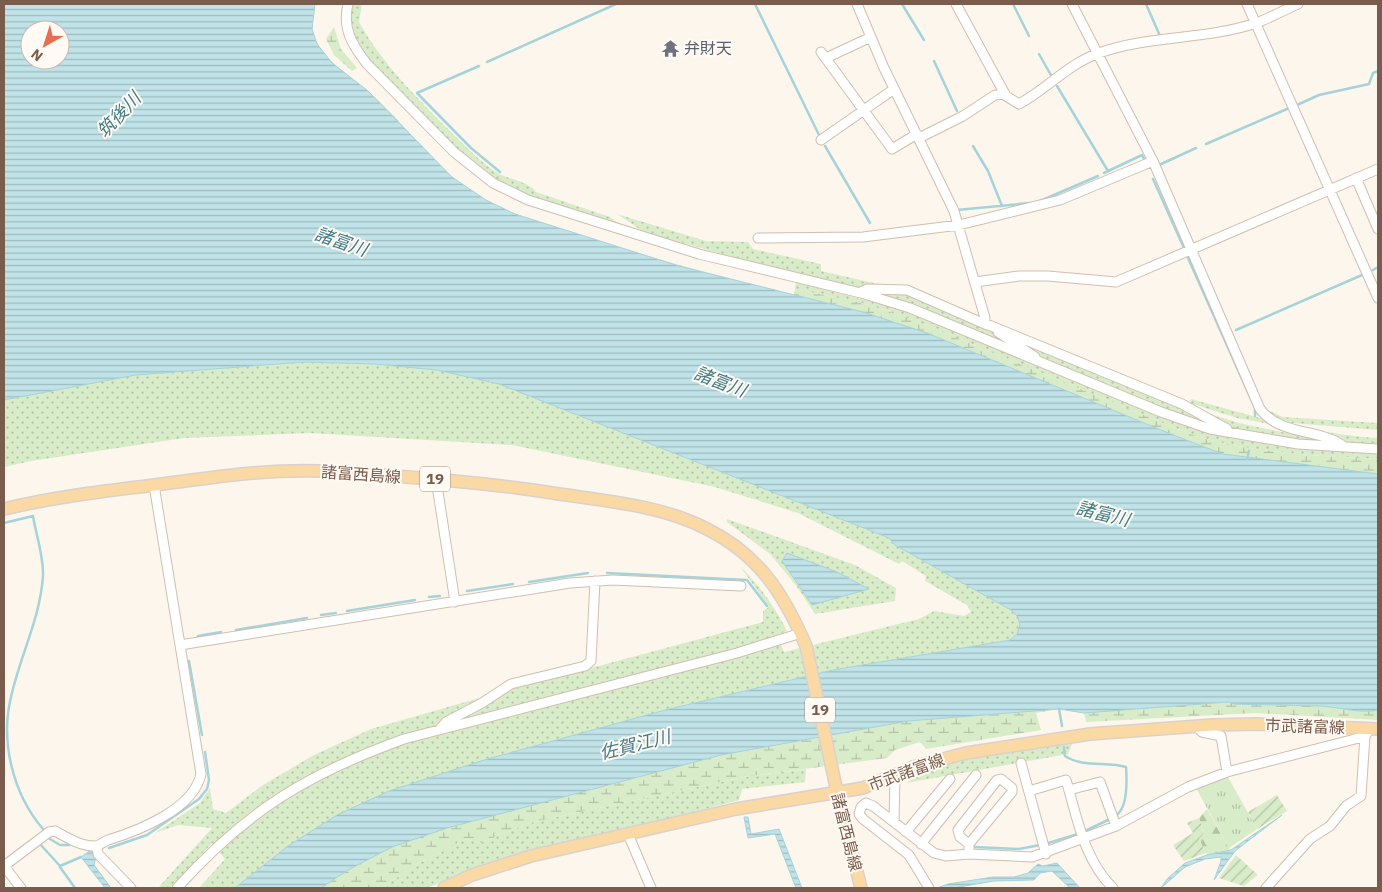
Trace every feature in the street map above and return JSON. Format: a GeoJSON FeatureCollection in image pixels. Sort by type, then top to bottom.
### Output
{"type":"FeatureCollection","features":[{"type":"Feature","properties":{"kind":"main road","name":"諸富西島線"},"geometry":{"type":"LineString","coordinates":[[4,509],[96,491],[239,474],[320,470],[491,483],[622,504],[664,513],[707,528],[738,548],[766,573],[788,606],[801,633],[806,646],[851,854],[862,888]]}},
{"type":"Feature","properties":{"kind":"main road","name":"市武諸富線"},"geometry":{"type":"LineString","coordinates":[[444,888],[472,875],[531,856],[736,809],[863,788],[913,767],[966,753],[1090,734],[1196,726],[1256,724],[1371,731]]}},
{"type":"Feature","properties":{"kind":"street"},"geometry":{"type":"LineString","coordinates":[[348,4],[346,29],[356,51],[367,64],[454,152],[476,170],[510,192],[559,212],[690,251],[861,293],[910,308],[1169,415],[1230,434],[1298,444],[1378,449]]}},
{"type":"Feature","properties":{"kind":"street"},"geometry":{"type":"LineString","coordinates":[[856,4],[959,225],[986,318],[984,323]]}},
{"type":"Feature","properties":{"kind":"street"},"geometry":{"type":"LineString","coordinates":[[956,4],[1005,94],[1019,104],[1047,87],[1063,72],[1097,54],[1119,47],[1256,23],[1298,4]]}},
{"type":"Feature","properties":{"kind":"street"},"geometry":{"type":"LineString","coordinates":[[1072,4],[1153,161],[1260,409],[1276,424],[1333,439],[1344,447]]}},
{"type":"Feature","properties":{"kind":"street"},"geometry":{"type":"LineString","coordinates":[[1247,4],[1378,298]]}},
{"type":"Feature","properties":{"kind":"street"},"geometry":{"type":"LineString","coordinates":[[871,37],[823,55],[865,109],[892,149],[918,136],[947,125],[995,95],[1005,94]]}},
{"type":"Feature","properties":{"kind":"street"},"geometry":{"type":"LineString","coordinates":[[820,140],[894,89]]}},
{"type":"Feature","properties":{"kind":"street"},"geometry":{"type":"LineString","coordinates":[[758,238],[863,237],[959,225],[1060,200],[1153,161]]}},
{"type":"Feature","properties":{"kind":"street"},"geometry":{"type":"LineString","coordinates":[[976,282],[1019,276],[1048,276],[1116,282],[1378,168]]}},
{"type":"Feature","properties":{"kind":"street"},"geometry":{"type":"LineString","coordinates":[[1356,178],[1378,229]]}},
{"type":"Feature","properties":{"kind":"street"},"geometry":{"type":"LineString","coordinates":[[861,293],[867,289],[907,290],[1182,404],[1227,428],[1230,434]]}},
{"type":"Feature","properties":{"kind":"street"},"geometry":{"type":"LineString","coordinates":[[984,323],[1031,353],[1040,363]]}},
{"type":"Feature","properties":{"kind":"street"},"geometry":{"type":"LineString","coordinates":[[436,479],[455,602]]}},
{"type":"Feature","properties":{"kind":"street"},"geometry":{"type":"LineString","coordinates":[[21,888],[4,866],[49,832],[54,831],[86,846],[97,846],[103,842],[139,831],[187,799],[199,783],[201,774],[154,485]]}},
{"type":"Feature","properties":{"kind":"street"},"geometry":{"type":"LineString","coordinates":[[180,645],[570,583],[595,581],[741,586]]}},
{"type":"Feature","properties":{"kind":"street"},"geometry":{"type":"LineString","coordinates":[[439,731],[446,722],[482,703],[511,684],[585,666],[591,661],[595,581]]}},
{"type":"Feature","properties":{"kind":"street"},"geometry":{"type":"LineString","coordinates":[[177,888],[214,849],[256,813],[302,782],[363,754],[404,739],[737,652],[801,633]]}},
{"type":"Feature","properties":{"kind":"street"},"geometry":{"type":"LineString","coordinates":[[1196,726],[1202,732],[1221,736],[1226,772]]}},
{"type":"Feature","properties":{"kind":"street"},"geometry":{"type":"LineString","coordinates":[[929,888],[909,855],[863,819],[859,814],[861,807],[866,804],[873,806],[934,853],[946,856],[969,854],[1012,857],[1083,835],[1188,787],[1226,772],[1371,731],[1361,796],[1346,806],[1330,826],[1310,839],[1266,888]]}},
{"type":"Feature","properties":{"kind":"street"},"geometry":{"type":"LineString","coordinates":[[1021,763],[1044,847]]}},
{"type":"Feature","properties":{"kind":"street"},"geometry":{"type":"LineString","coordinates":[[921,844],[976,775]]}},
{"type":"Feature","properties":{"kind":"street"},"geometry":{"type":"LineString","coordinates":[[894,822],[895,776]]}},
{"type":"Feature","properties":{"kind":"street"},"geometry":{"type":"LineString","coordinates":[[906,832],[950,779]]}},
{"type":"Feature","properties":{"kind":"street"},"geometry":{"type":"LineString","coordinates":[[969,844],[960,836],[958,830],[997,780],[1001,779],[1012,788],[1012,792],[969,844],[969,854]]}},
{"type":"Feature","properties":{"kind":"street"},"geometry":{"type":"LineString","coordinates":[[1029,791],[1066,780],[1089,855],[1101,877],[1113,888]]}},
{"type":"Feature","properties":{"kind":"street"},"geometry":{"type":"LineString","coordinates":[[1069,790],[1100,782],[1114,821]]}},
{"type":"Feature","properties":{"kind":"street"},"geometry":{"type":"LineString","coordinates":[[628,834],[651,888]]}},
{"type":"Feature","properties":{"kind":"street"},"geometry":{"type":"LineString","coordinates":[[97,846],[98,854],[131,888]]}},
{"type":"Feature","properties":{"kind":"green space"},"geometry":{"type":"Polygon","coordinates":[[[308,4],[315,4],[312,20],[314,33],[318,45],[326,55],[378,100],[452,177],[469,190],[505,210],[544,225],[722,277],[794,295],[795,289],[862,303],[908,318],[1201,437],[1270,451],[1378,459],[1378,486],[1236,465],[485,211],[333,71],[308,37],[308,4]]]}},
{"type":"Feature","properties":{"kind":"green space"},"geometry":{"type":"Polygon","coordinates":[[[352,4],[362,4],[359,22],[388,65],[464,145],[483,162],[496,172],[528,185],[536,192],[610,217],[629,231],[525,198],[492,180],[456,152],[367,61],[348,28],[352,4]]]}},
{"type":"Feature","properties":{"kind":"green space"},"geometry":{"type":"Polygon","coordinates":[[[334,27],[341,49],[357,68],[352,71],[334,55],[326,39],[334,27]]]}},
{"type":"Feature","properties":{"kind":"green space"},"geometry":{"type":"Polygon","coordinates":[[[617,214],[706,241],[748,242],[753,249],[821,264],[821,271],[896,288],[858,288],[783,271],[644,232],[617,214]]]}},
{"type":"Feature","properties":{"kind":"green space"},"geometry":{"type":"Polygon","coordinates":[[[796,282],[907,311],[1178,423],[1231,437],[1299,448],[1378,451],[1378,459],[1270,451],[1201,437],[908,318],[862,303],[795,289],[796,282]]]}},
{"type":"Feature","properties":{"kind":"green space"},"geometry":{"type":"Polygon","coordinates":[[[868,292],[910,294],[991,330],[1030,356],[906,302],[868,292]]]}},
{"type":"Feature","properties":{"kind":"green space"},"geometry":{"type":"Polygon","coordinates":[[[1005,333],[1223,428],[1183,416],[1046,360],[1005,333]]]}},
{"type":"Feature","properties":{"kind":"green space"},"geometry":{"type":"Polygon","coordinates":[[[304,362],[374,364],[437,370],[499,384],[889,538],[895,545],[1011,610],[1018,617],[1021,625],[1017,634],[1010,640],[833,670],[665,710],[484,760],[288,846],[235,888],[199,888],[225,859],[212,843],[170,888],[158,888],[212,828],[178,825],[155,833],[200,803],[210,788],[213,809],[226,813],[263,785],[314,755],[371,729],[763,622],[763,611],[769,607],[740,566],[766,597],[787,631],[777,635],[784,652],[919,619],[934,611],[964,616],[971,612],[967,605],[925,581],[926,576],[902,561],[899,564],[798,513],[715,487],[512,445],[310,433],[184,438],[31,461],[4,467],[4,400],[136,375],[304,362]]]}},
{"type":"Feature","properties":{"kind":"green space"},"geometry":{"type":"Polygon","coordinates":[[[1191,399],[1260,418],[1270,424],[1237,418],[1190,403],[1191,399]]]}},
{"type":"Feature","properties":{"kind":"green space"},"geometry":{"type":"Polygon","coordinates":[[[1193,409],[1239,423],[1330,442],[1279,438],[1233,430],[1193,409]]]}},
{"type":"Feature","properties":{"kind":"green space"},"geometry":{"type":"Polygon","coordinates":[[[1267,410],[1283,417],[1378,423],[1378,430],[1280,422],[1267,410]]]}},
{"type":"Feature","properties":{"kind":"green space"},"geometry":{"type":"Polygon","coordinates":[[[1301,429],[1378,438],[1378,444],[1351,443],[1301,429]]]}},
{"type":"Feature","properties":{"kind":"green space"},"geometry":{"type":"Polygon","coordinates":[[[727,519],[855,565],[896,588],[895,601],[815,614],[795,584],[770,554],[727,522],[727,519]]]}},
{"type":"Feature","properties":{"kind":"green space"},"geometry":{"type":"Polygon","coordinates":[[[1378,691],[1378,720],[1255,713],[1086,722],[1084,713],[1059,709],[1036,713],[1041,730],[926,749],[920,742],[895,750],[887,758],[744,777],[529,823],[480,843],[466,839],[417,864],[381,888],[305,888],[408,827],[722,748],[961,700],[1378,691]]]}},
{"type":"Feature","properties":{"kind":"green space"},"geometry":{"type":"Polygon","coordinates":[[[1073,742],[1068,754],[906,783],[945,765],[966,759],[1073,742]]]}},
{"type":"Feature","properties":{"kind":"green space"},"geometry":{"type":"Polygon","coordinates":[[[806,769],[805,782],[742,789],[739,800],[683,815],[527,850],[427,888],[381,888],[417,864],[466,839],[480,843],[529,823],[744,777],[806,769]]]}},
{"type":"Feature","properties":{"kind":"green space"},"geometry":{"type":"Polygon","coordinates":[[[1228,777],[1257,829],[1229,848],[1196,788],[1228,777]]]}},
{"type":"Feature","properties":{"kind":"green space"},"geometry":{"type":"Polygon","coordinates":[[[1277,795],[1287,811],[1257,829],[1248,812],[1277,795]]]}},
{"type":"Feature","properties":{"kind":"green space"},"geometry":{"type":"Polygon","coordinates":[[[1207,809],[1231,850],[1207,855],[1199,839],[1204,833],[1199,818],[1207,809]]]}},
{"type":"Feature","properties":{"kind":"green space"},"geometry":{"type":"Polygon","coordinates":[[[1199,818],[1204,833],[1199,839],[1206,853],[1184,861],[1173,845],[1193,833],[1187,823],[1199,818]]]}},
{"type":"Feature","properties":{"kind":"green space"},"geometry":{"type":"Polygon","coordinates":[[[1236,855],[1258,875],[1244,886],[1219,878],[1236,855]]]}},
{"type":"Feature","properties":{"kind":"water"},"geometry":{"type":"Polygon","coordinates":[[[4,4],[315,4],[312,29],[317,44],[332,63],[368,91],[452,177],[486,200],[515,214],[679,266],[863,312],[927,333],[1223,454],[1378,474],[1378,710],[1357,711],[1320,706],[1234,704],[1228,702],[1084,713],[1059,709],[908,721],[721,755],[447,828],[392,847],[348,870],[321,888],[235,888],[288,846],[337,815],[389,791],[484,760],[665,710],[833,670],[1010,640],[1017,634],[1020,625],[1018,617],[1011,610],[895,545],[889,538],[499,384],[437,370],[374,364],[304,362],[136,375],[4,400],[4,4]]]}},
{"type":"Feature","properties":{"kind":"water"},"geometry":{"type":"Polygon","coordinates":[[[787,553],[837,572],[869,589],[812,605],[782,561],[787,553]]]}},
{"type":"Feature","properties":{"kind":"water"},"geometry":{"type":"Polygon","coordinates":[[[1282,815],[1235,851],[1214,880],[1221,857],[1205,859],[1185,867],[1161,888],[1167,879],[1185,863],[1207,855],[1231,850],[1282,815]]]}},
{"type":"Feature","properties":{"kind":"water"},"geometry":{"type":"Polygon","coordinates":[[[744,817],[748,817],[751,834],[779,829],[802,888],[796,888],[775,834],[748,838],[744,817]]]}},
{"type":"Feature","properties":{"kind":"water"},"geometry":{"type":"Polygon","coordinates":[[[91,850],[96,857],[94,865],[111,888],[105,888],[81,857],[91,850]]]}},
{"type":"Feature","properties":{"kind":"water"},"geometry":{"type":"Polygon","coordinates":[[[1057,863],[1080,888],[1070,888],[1052,871],[1040,873],[1034,880],[994,881],[953,888],[937,888],[948,884],[993,877],[1014,877],[1028,873],[1038,864],[1043,866],[1057,863]]]}},
{"type":"Feature","properties":{"kind":"waterway"},"geometry":{"type":"LineString","coordinates":[[487,62],[616,4]]}},
{"type":"Feature","properties":{"kind":"waterway"},"geometry":{"type":"LineString","coordinates":[[755,4],[820,137]]}},
{"type":"Feature","properties":{"kind":"waterway"},"geometry":{"type":"LineString","coordinates":[[902,4],[924,40]]}},
{"type":"Feature","properties":{"kind":"waterway"},"geometry":{"type":"LineString","coordinates":[[1013,4],[1029,36]]}},
{"type":"Feature","properties":{"kind":"waterway"},"geometry":{"type":"LineString","coordinates":[[1146,4],[1160,36]]}},
{"type":"Feature","properties":{"kind":"waterway"},"geometry":{"type":"LineString","coordinates":[[1039,54],[1052,77]]}},
{"type":"Feature","properties":{"kind":"waterway"},"geometry":{"type":"LineString","coordinates":[[934,61],[957,111]]}},
{"type":"Feature","properties":{"kind":"waterway"},"geometry":{"type":"LineString","coordinates":[[479,66],[417,93],[471,148],[500,172]]}},
{"type":"Feature","properties":{"kind":"waterway"},"geometry":{"type":"LineString","coordinates":[[1297,105],[1319,95],[1369,84],[1373,73],[1378,71]]}},
{"type":"Feature","properties":{"kind":"waterway"},"geometry":{"type":"LineString","coordinates":[[1057,86],[1108,171]]}},
{"type":"Feature","properties":{"kind":"waterway"},"geometry":{"type":"LineString","coordinates":[[1206,144],[1287,109]]}},
{"type":"Feature","properties":{"kind":"waterway"},"geometry":{"type":"LineString","coordinates":[[825,146],[870,223]]}},
{"type":"Feature","properties":{"kind":"waterway"},"geometry":{"type":"LineString","coordinates":[[973,146],[988,171],[1002,206]]}},
{"type":"Feature","properties":{"kind":"waterway"},"geometry":{"type":"LineString","coordinates":[[1159,165],[1196,148]]}},
{"type":"Feature","properties":{"kind":"waterway"},"geometry":{"type":"LineString","coordinates":[[1104,173],[1142,155],[1144,159]]}},
{"type":"Feature","properties":{"kind":"waterway"},"geometry":{"type":"LineString","coordinates":[[1040,201],[1098,176]]}},
{"type":"Feature","properties":{"kind":"waterway"},"geometry":{"type":"LineString","coordinates":[[1153,179],[1184,248]]}},
{"type":"Feature","properties":{"kind":"waterway"},"geometry":{"type":"LineString","coordinates":[[957,210],[1030,203]]}},
{"type":"Feature","properties":{"kind":"waterway"},"geometry":{"type":"LineString","coordinates":[[1188,258],[1255,408],[1255,416]]}},
{"type":"Feature","properties":{"kind":"waterway"},"geometry":{"type":"LineString","coordinates":[[1373,270],[1378,267]]}},
{"type":"Feature","properties":{"kind":"waterway"},"geometry":{"type":"LineString","coordinates":[[1236,330],[1362,275]]}},
{"type":"Feature","properties":{"kind":"waterway"},"geometry":{"type":"LineString","coordinates":[[1247,459],[1249,451]]}},
{"type":"Feature","properties":{"kind":"waterway"},"geometry":{"type":"LineString","coordinates":[[4,523],[33,516],[42,561],[43,576],[38,607],[11,697],[7,732],[8,749],[17,784],[24,800],[43,829]]}},
{"type":"Feature","properties":{"kind":"waterway"},"geometry":{"type":"LineString","coordinates":[[529,582],[588,573]]}},
{"type":"Feature","properties":{"kind":"waterway"},"geometry":{"type":"LineString","coordinates":[[607,573],[747,580],[767,606]]}},
{"type":"Feature","properties":{"kind":"waterway"},"geometry":{"type":"LineString","coordinates":[[467,591],[513,584]]}},
{"type":"Feature","properties":{"kind":"waterway"},"geometry":{"type":"LineString","coordinates":[[429,597],[440,596]]}},
{"type":"Feature","properties":{"kind":"waterway"},"geometry":{"type":"LineString","coordinates":[[347,611],[415,600]]}},
{"type":"Feature","properties":{"kind":"waterway"},"geometry":{"type":"LineString","coordinates":[[321,615],[336,613]]}},
{"type":"Feature","properties":{"kind":"waterway"},"geometry":{"type":"LineString","coordinates":[[236,630],[307,618]]}},
{"type":"Feature","properties":{"kind":"waterway"},"geometry":{"type":"LineString","coordinates":[[198,636],[221,632]]}},
{"type":"Feature","properties":{"kind":"waterway"},"geometry":{"type":"LineString","coordinates":[[189,661],[202,735]]}},
{"type":"Feature","properties":{"kind":"waterway"},"geometry":{"type":"LineString","coordinates":[[1059,709],[1062,726]]}},
{"type":"Feature","properties":{"kind":"waterway"},"geometry":{"type":"LineString","coordinates":[[1064,747],[1065,756],[1072,760],[1126,767],[1124,801],[1115,816]]}},
{"type":"Feature","properties":{"kind":"waterway"},"geometry":{"type":"LineString","coordinates":[[109,848],[147,835],[199,799],[207,789],[209,780],[205,752]]}},
{"type":"Feature","properties":{"kind":"waterway"},"geometry":{"type":"LineString","coordinates":[[1083,832],[1110,819]]}},
{"type":"Feature","properties":{"kind":"waterway"},"geometry":{"type":"LineString","coordinates":[[1045,844],[1078,834]]}},
{"type":"Feature","properties":{"kind":"waterway"},"geometry":{"type":"LineString","coordinates":[[50,839],[60,845],[69,845]]}},
{"type":"Feature","properties":{"kind":"waterway"},"geometry":{"type":"LineString","coordinates":[[40,844],[60,866],[81,857]]}},
{"type":"Feature","properties":{"kind":"waterway"},"geometry":{"type":"LineString","coordinates":[[974,847],[1019,849],[1040,845]]}},
{"type":"Feature","properties":{"kind":"waterway"},"geometry":{"type":"LineString","coordinates":[[60,867],[75,888]]}},
{"type":"Feature","properties":{"kind":"place","name":"弁財天"},"geometry":{"type":"Point","coordinates":[670,48]}},
{"type":"Feature","properties":{"kind":"water label","name":"筑後川"},"geometry":{"type":"Point","coordinates":[119,115]}},
{"type":"Feature","properties":{"kind":"water label","name":"諸富川"},"geometry":{"type":"Point","coordinates":[341,242]}},
{"type":"Feature","properties":{"kind":"water label","name":"諸富川"},"geometry":{"type":"Point","coordinates":[720,382]}},
{"type":"Feature","properties":{"kind":"water label","name":"諸富川"},"geometry":{"type":"Point","coordinates":[1103,514]}},
{"type":"Feature","properties":{"kind":"water label","name":"佐賀江川"},"geometry":{"type":"Point","coordinates":[635,745]}}]}
